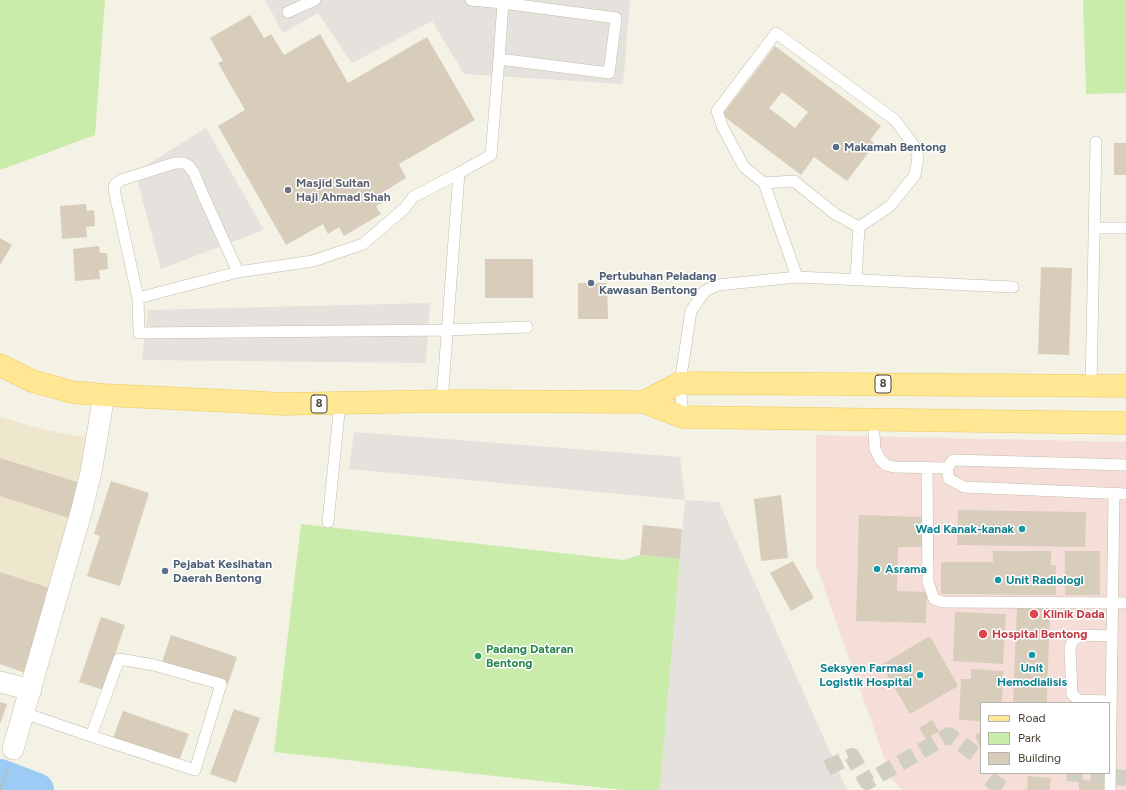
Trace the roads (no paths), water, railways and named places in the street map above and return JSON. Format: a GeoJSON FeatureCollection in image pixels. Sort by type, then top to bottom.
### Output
{"type":"FeatureCollection","features":[{"type":"Feature","properties":{"kind":"main road","name":"8"},"geometry":{"type":"LineString","coordinates":[[0,365],[32,381],[72,392],[104,395],[282,404],[442,401],[644,402],[683,417],[1126,423]]}},
{"type":"Feature","properties":{"kind":"main road","name":"8"},"geometry":{"type":"LineString","coordinates":[[644,402],[680,383],[1126,386]]}},
{"type":"Feature","properties":{"kind":"street"},"geometry":{"type":"LineString","coordinates":[[13,749],[31,690],[89,480],[104,395]]}},
{"type":"Feature","properties":{"kind":"street"},"geometry":{"type":"LineString","coordinates":[[0,682],[31,690]]}},
{"type":"Feature","properties":{"kind":"lane"},"geometry":{"type":"LineString","coordinates":[[288,12],[315,0]]}},
{"type":"Feature","properties":{"kind":"lane"},"geometry":{"type":"LineString","coordinates":[[471,0],[616,18],[609,73],[499,59]]}},
{"type":"Feature","properties":{"kind":"lane"},"geometry":{"type":"LineString","coordinates":[[138,298],[238,272],[313,261],[362,244],[405,208],[413,197],[491,154],[502,3]]}},
{"type":"Feature","properties":{"kind":"lane"},"geometry":{"type":"LineString","coordinates":[[797,277],[764,183],[744,167],[723,128],[717,111],[776,33],[895,120],[915,147],[918,157],[914,176],[890,206],[859,227]]}},
{"type":"Feature","properties":{"kind":"lane"},"geometry":{"type":"LineString","coordinates":[[1091,386],[1096,142]]}},
{"type":"Feature","properties":{"kind":"lane"},"geometry":{"type":"LineString","coordinates":[[238,272],[194,173],[189,166],[184,163],[175,162],[118,182],[114,188],[138,298],[139,333],[447,330],[527,327]]}},
{"type":"Feature","properties":{"kind":"lane"},"geometry":{"type":"LineString","coordinates":[[442,401],[459,173]]}},
{"type":"Feature","properties":{"kind":"lane"},"geometry":{"type":"LineString","coordinates":[[764,183],[794,181],[835,214],[859,227]]}},
{"type":"Feature","properties":{"kind":"lane"},"geometry":{"type":"LineString","coordinates":[[856,279],[859,227]]}},
{"type":"Feature","properties":{"kind":"lane"},"geometry":{"type":"LineString","coordinates":[[1094,228],[1126,228]]}},
{"type":"Feature","properties":{"kind":"lane"},"geometry":{"type":"LineString","coordinates":[[683,417],[680,383],[691,311],[705,291],[718,285],[797,277],[1013,287]]}},
{"type":"Feature","properties":{"kind":"lane"},"geometry":{"type":"LineString","coordinates":[[328,522],[340,403]]}},
{"type":"Feature","properties":{"kind":"lane"},"geometry":{"type":"LineString","coordinates":[[873,419],[875,449],[880,459],[886,465],[894,467],[947,468],[954,460],[1126,465]]}},
{"type":"Feature","properties":{"kind":"lane"},"geometry":{"type":"LineString","coordinates":[[927,468],[928,582],[934,599],[943,602],[1126,603]]}},
{"type":"Feature","properties":{"kind":"lane"},"geometry":{"type":"LineString","coordinates":[[947,468],[949,479],[964,487],[1126,494]]}},
{"type":"Feature","properties":{"kind":"lane"},"geometry":{"type":"LineString","coordinates":[[1110,790],[1114,494]]}},
{"type":"Feature","properties":{"kind":"lane"},"geometry":{"type":"LineString","coordinates":[[1111,701],[1078,700],[1072,694],[1070,648],[1074,640],[1081,635],[1112,636]]}},
{"type":"Feature","properties":{"kind":"lane"},"geometry":{"type":"LineString","coordinates":[[24,713],[91,736],[196,770],[221,684],[154,665],[119,659],[91,736]]}},
{"type":"Feature","properties":{"kind":"waterway"},"geometry":{"type":"LineString","coordinates":[[0,776],[37,790]]}},
{"type":"Feature","properties":{"kind":"tunnel"},"geometry":{"type":"LineString","coordinates":[[827,768],[852,756],[867,782],[949,735],[980,757]]}},
{"type":"Feature","properties":{"kind":"tunnel"},"geometry":{"type":"LineString","coordinates":[[991,790],[1002,774]]}},
{"type":"Feature","properties":{"kind":"tunnel"},"geometry":{"type":"LineString","coordinates":[[1079,774],[1126,778]]}},
{"type":"Feature","properties":{"kind":"place","name":"Makamah Bentong"},"geometry":{"type":"Point","coordinates":[836,147]}},
{"type":"Feature","properties":{"kind":"place","name":"Masjid Sultan Haji Ahmad Shah"},"geometry":{"type":"Point","coordinates":[288,190]}},
{"type":"Feature","properties":{"kind":"place","name":"Pertubuhan Peladang Kawasan Bentong"},"geometry":{"type":"Point","coordinates":[591,283]}},
{"type":"Feature","properties":{"kind":"place","name":"Wad Kanak-kanak"},"geometry":{"type":"Point","coordinates":[1022,529]}},
{"type":"Feature","properties":{"kind":"place","name":"Asrama"},"geometry":{"type":"Point","coordinates":[877,569]}},
{"type":"Feature","properties":{"kind":"place","name":"Pejabat Kesihatan Daerah Bentong"},"geometry":{"type":"Point","coordinates":[165,571]}},
{"type":"Feature","properties":{"kind":"place","name":"Unit Radiologi"},"geometry":{"type":"Point","coordinates":[998,580]}},
{"type":"Feature","properties":{"kind":"place","name":"Klinik Dada"},"geometry":{"type":"Point","coordinates":[1034,614]}},
{"type":"Feature","properties":{"kind":"place","name":"Hospital Bentong"},"geometry":{"type":"Point","coordinates":[983,634]}},
{"type":"Feature","properties":{"kind":"place","name":"Unit Hemodialisis"},"geometry":{"type":"Point","coordinates":[1032,655]}},
{"type":"Feature","properties":{"kind":"place","name":"Padang Dataran Bentong"},"geometry":{"type":"Point","coordinates":[478,656]}},
{"type":"Feature","properties":{"kind":"place","name":"Seksyen Farmasi Logistik Hospital"},"geometry":{"type":"Point","coordinates":[920,675]}}]}
